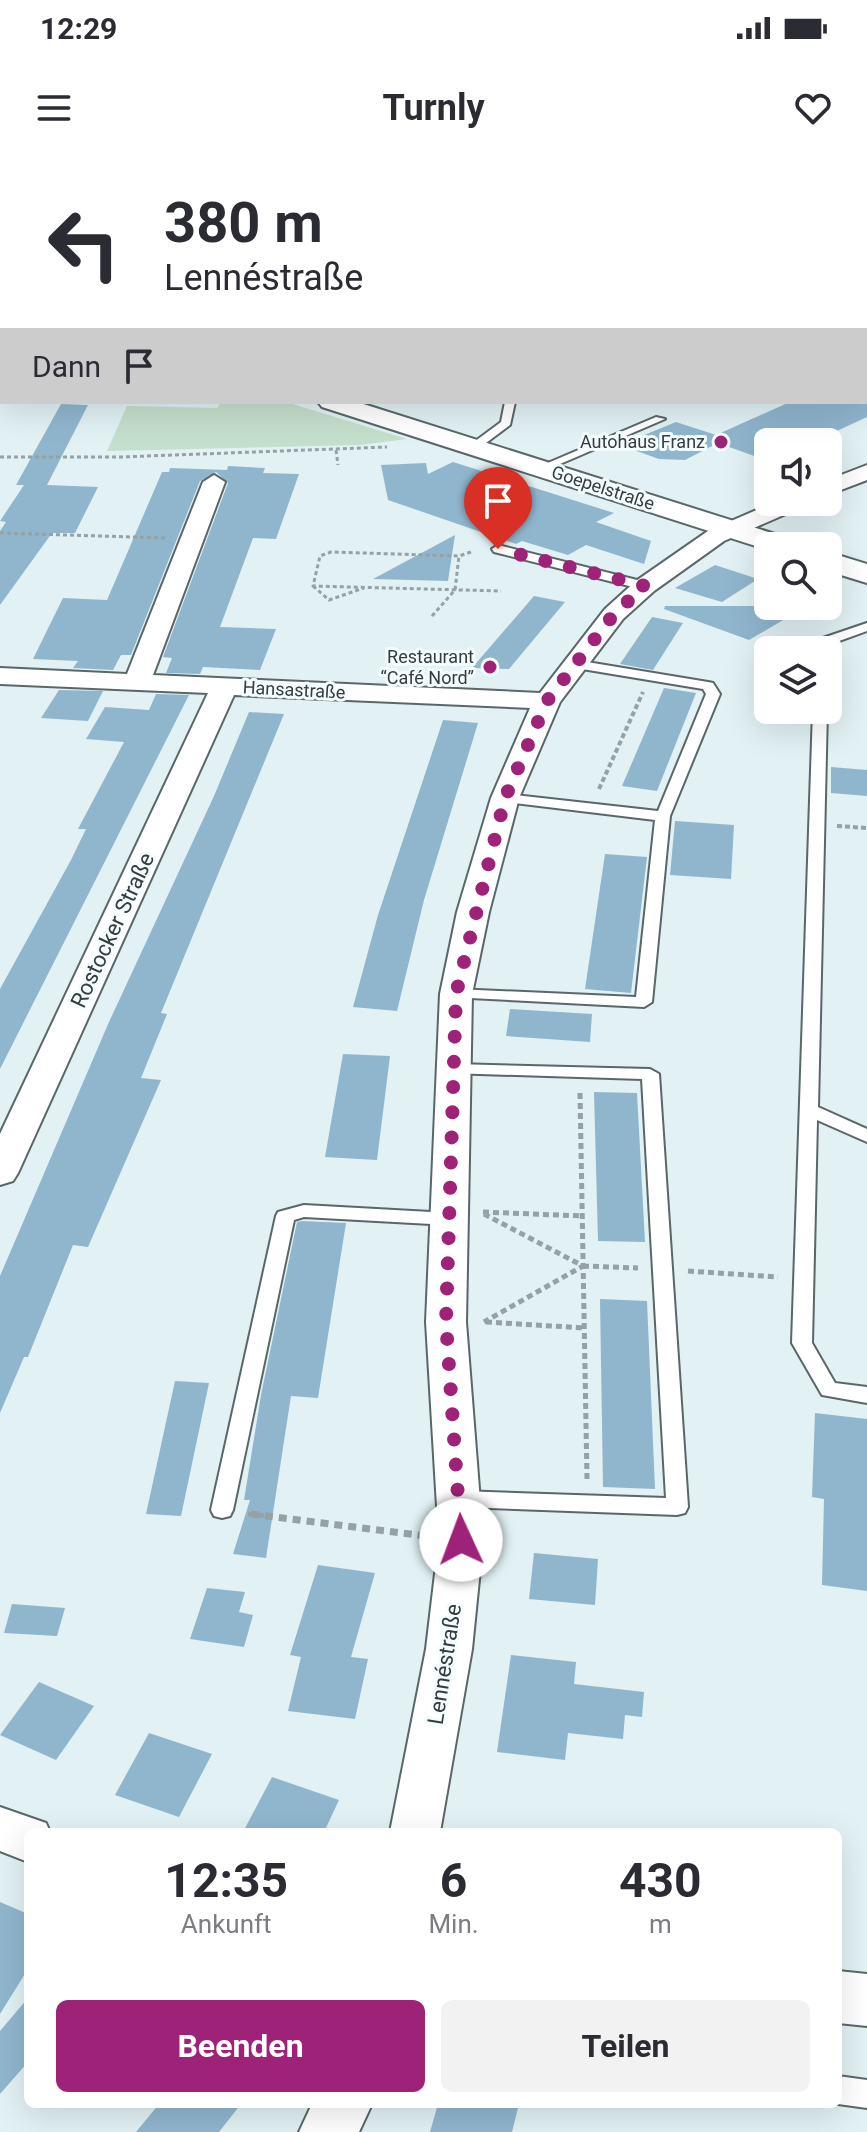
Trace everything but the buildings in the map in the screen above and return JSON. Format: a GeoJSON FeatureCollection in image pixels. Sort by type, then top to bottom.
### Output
{"type":"FeatureCollection","features":[{"type":"Feature","properties":{"kind":"street","name":"Goepelstraße"},"geometry":{"type":"LineString","coordinates":[[337,404],[754,536]]}},
{"type":"Feature","properties":{"kind":"street"},"geometry":{"type":"LineString","coordinates":[[842,482],[867,472]]}},
{"type":"Feature","properties":{"kind":"street"},"geometry":{"type":"LineString","coordinates":[[137,683],[214,482]]}},
{"type":"Feature","properties":{"kind":"street","name":"Lennéstraße"},"geometry":{"type":"LineString","coordinates":[[416,1828],[449,1649],[461,1540],[446,1322],[456,994],[505,798],[547,701],[614,614],[645,586],[730,528],[760,516]]}},
{"type":"Feature","properties":{"kind":"street"},"geometry":{"type":"LineString","coordinates":[[842,566],[867,574]]}},
{"type":"Feature","properties":{"kind":"street","name":"Hansastraße"},"geometry":{"type":"LineString","coordinates":[[0,676],[547,701]]}},
{"type":"Feature","properties":{"kind":"street","name":"Rostocker Straße"},"geometry":{"type":"LineString","coordinates":[[0,1173],[224,687]]}},
{"type":"Feature","properties":{"kind":"street"},"geometry":{"type":"LineString","coordinates":[[0,1829],[24,1838]]}},
{"type":"Feature","properties":{"kind":"street"},"geometry":{"type":"LineString","coordinates":[[842,1997],[867,2000]]}},
{"type":"Feature","properties":{"kind":"street"},"geometry":{"type":"LineString","coordinates":[[327,2132],[342,2108]]}},
{"type":"Feature","properties":{"kind":"lane"},"geometry":{"type":"LineString","coordinates":[[474,447],[506,423],[510,404]]}},
{"type":"Feature","properties":{"kind":"lane"},"geometry":{"type":"LineString","coordinates":[[542,468],[660,419]]}},
{"type":"Feature","properties":{"kind":"lane"},"geometry":{"type":"LineString","coordinates":[[498,549],[645,586]]}},
{"type":"Feature","properties":{"kind":"lane"},"geometry":{"type":"LineString","coordinates":[[842,636],[867,627]]}},
{"type":"Feature","properties":{"kind":"lane"},"geometry":{"type":"LineString","coordinates":[[456,994],[644,1002],[663,816],[713,694],[708,686],[575,664]]}},
{"type":"Feature","properties":{"kind":"lane"},"geometry":{"type":"LineString","coordinates":[[820,724],[802,1343],[829,1390],[867,1395]]}},
{"type":"Feature","properties":{"kind":"lane"},"geometry":{"type":"LineString","coordinates":[[505,798],[663,816]]}},
{"type":"Feature","properties":{"kind":"lane"},"geometry":{"type":"LineString","coordinates":[[454,1069],[650,1074],[677,1507],[460,1499]]}},
{"type":"Feature","properties":{"kind":"lane"},"geometry":{"type":"LineString","coordinates":[[808,1109],[867,1136]]}},
{"type":"Feature","properties":{"kind":"lane"},"geometry":{"type":"LineString","coordinates":[[222,1510],[285,1216],[304,1211],[449,1219]]}},
{"type":"Feature","properties":{"kind":"lane"},"geometry":{"type":"LineString","coordinates":[[842,2091],[867,2094]]}},
{"type":"Feature","properties":{"kind":"path"},"geometry":{"type":"LineString","coordinates":[[0,457],[336,450],[338,465]]}},
{"type":"Feature","properties":{"kind":"path"},"geometry":{"type":"LineString","coordinates":[[0,533],[192,539]]}},
{"type":"Feature","properties":{"kind":"path"},"geometry":{"type":"LineString","coordinates":[[313,586],[320,556],[331,552],[459,556],[471,552]]}},
{"type":"Feature","properties":{"kind":"path"},"geometry":{"type":"LineString","coordinates":[[432,616],[455,590],[459,556]]}},
{"type":"Feature","properties":{"kind":"path"},"geometry":{"type":"LineString","coordinates":[[313,586],[329,600],[368,587]]}},
{"type":"Feature","properties":{"kind":"path"},"geometry":{"type":"LineString","coordinates":[[313,586],[501,591]]}},
{"type":"Feature","properties":{"kind":"path"},"geometry":{"type":"LineString","coordinates":[[591,808],[650,677]]}},
{"type":"Feature","properties":{"kind":"path"},"geometry":{"type":"LineString","coordinates":[[580,1072],[588,1504]]}},
{"type":"Feature","properties":{"kind":"path"},"geometry":{"type":"LineString","coordinates":[[583,1216],[480,1212],[583,1266],[803,1279]]}},
{"type":"Feature","properties":{"kind":"path"},"geometry":{"type":"LineString","coordinates":[[484,1322],[583,1266]]}},
{"type":"Feature","properties":{"kind":"path"},"geometry":{"type":"LineString","coordinates":[[446,1322],[585,1328]]}},
{"type":"Feature","properties":{"kind":"path"},"geometry":{"type":"LineString","coordinates":[[222,1510],[461,1540]]}},
{"type":"Feature","properties":{"kind":"green space"},"geometry":{"type":"Polygon","coordinates":[[[220,404],[293,404],[407,439],[360,445],[107,451],[127,406],[217,408],[220,404]]]}},
{"type":"Feature","properties":{"kind":"place","name":"Autohaus Franz"},"geometry":{"type":"Point","coordinates":[721,442]}},
{"type":"Feature","properties":{"kind":"place","name":"Restaurant “Café Nord”"},"geometry":{"type":"Point","coordinates":[490,667]}},
{"type":"Feature","properties":{"kind":"route"},"geometry":{"type":"LineString","coordinates":[[461,1540],[446,1322],[456,994],[473,912],[505,798],[547,701],[614,614],[645,586],[498,549]]}}]}
